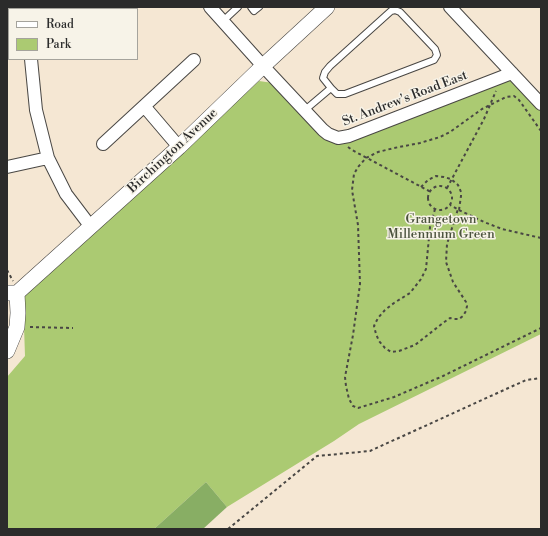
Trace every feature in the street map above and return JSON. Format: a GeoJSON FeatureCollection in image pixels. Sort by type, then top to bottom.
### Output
{"type":"FeatureCollection","features":[{"type":"Feature","properties":{"kind":"street","name":"St. Andrew's Road East"},"geometry":{"type":"LineString","coordinates":[[210,7],[263,66],[328,134],[338,138],[512,73]]}},
{"type":"Feature","properties":{"kind":"street","name":"Birchington Avenue"},"geometry":{"type":"LineString","coordinates":[[7,351],[17,327],[18,313],[12,293],[91,227],[179,147],[327,7]]}},
{"type":"Feature","properties":{"kind":"street"},"geometry":{"type":"LineString","coordinates":[[450,7],[541,104]]}},
{"type":"Feature","properties":{"kind":"street"},"geometry":{"type":"LineString","coordinates":[[31,60],[36,110],[48,158],[66,194],[91,227]]}},
{"type":"Feature","properties":{"kind":"street"},"geometry":{"type":"LineString","coordinates":[[103,144],[194,60]]}},
{"type":"Feature","properties":{"kind":"street"},"geometry":{"type":"LineString","coordinates":[[144,106],[179,147]]}},
{"type":"Feature","properties":{"kind":"street"},"geometry":{"type":"LineString","coordinates":[[7,167],[48,158]]}},
{"type":"Feature","properties":{"kind":"lane"},"geometry":{"type":"LineString","coordinates":[[223,21],[238,7]]}},
{"type":"Feature","properties":{"kind":"lane"},"geometry":{"type":"LineString","coordinates":[[251,7],[254,11],[259,7]]}},
{"type":"Feature","properties":{"kind":"lane"},"geometry":{"type":"LineString","coordinates":[[395,10],[400,12],[435,49],[437,55],[434,60],[345,94],[337,94],[331,88],[323,78],[325,72],[395,10]]}},
{"type":"Feature","properties":{"kind":"lane"},"geometry":{"type":"LineString","coordinates":[[305,110],[331,88]]}},
{"type":"Feature","properties":{"kind":"path"},"geometry":{"type":"LineString","coordinates":[[446,188],[484,119],[500,82],[500,77]]}},
{"type":"Feature","properties":{"kind":"path"},"geometry":{"type":"LineString","coordinates":[[541,132],[519,100],[514,96],[506,97],[490,104],[450,132],[440,137],[420,143],[383,150],[372,154],[358,167],[354,174],[352,190],[358,225],[360,284],[353,335],[345,377],[349,399],[353,406],[362,408],[443,376],[541,328]]}},
{"type":"Feature","properties":{"kind":"path"},"geometry":{"type":"LineString","coordinates":[[343,137],[347,146],[352,150],[429,191]]}},
{"type":"Feature","properties":{"kind":"path"},"geometry":{"type":"LineString","coordinates":[[421,187],[428,180],[436,176],[451,179],[458,185],[461,192],[461,200],[447,244],[446,262],[453,282],[467,306],[463,316],[459,319],[454,320],[450,318],[415,345],[391,352],[379,341],[374,326],[378,318],[385,310],[410,292],[421,279],[426,269],[430,227],[435,209]]}},
{"type":"Feature","properties":{"kind":"path"},"geometry":{"type":"LineString","coordinates":[[437,186],[446,188],[452,195],[450,205],[446,209],[435,209],[431,206],[427,197],[429,191],[437,186]]}},
{"type":"Feature","properties":{"kind":"path"},"geometry":{"type":"LineString","coordinates":[[450,205],[502,229],[541,238]]}},
{"type":"Feature","properties":{"kind":"path"},"geometry":{"type":"LineString","coordinates":[[17,327],[73,328]]}},
{"type":"Feature","properties":{"kind":"path"},"geometry":{"type":"LineString","coordinates":[[228,529],[317,456],[370,451],[526,380],[541,378]]}},
{"type":"Feature","properties":{"kind":"green space","name":"Grangetown Millennium Green"},"geometry":{"type":"Polygon","coordinates":[[[259,81],[273,83],[322,136],[330,142],[341,141],[505,81],[514,81],[541,110],[541,334],[359,424],[227,507],[206,482],[154,529],[7,529],[7,377],[25,356],[23,297],[259,81]]]}},
{"type":"Feature","properties":{"kind":"green space"},"geometry":{"type":"Polygon","coordinates":[[[206,482],[227,507],[203,529],[154,529],[206,482]]]}}]}
